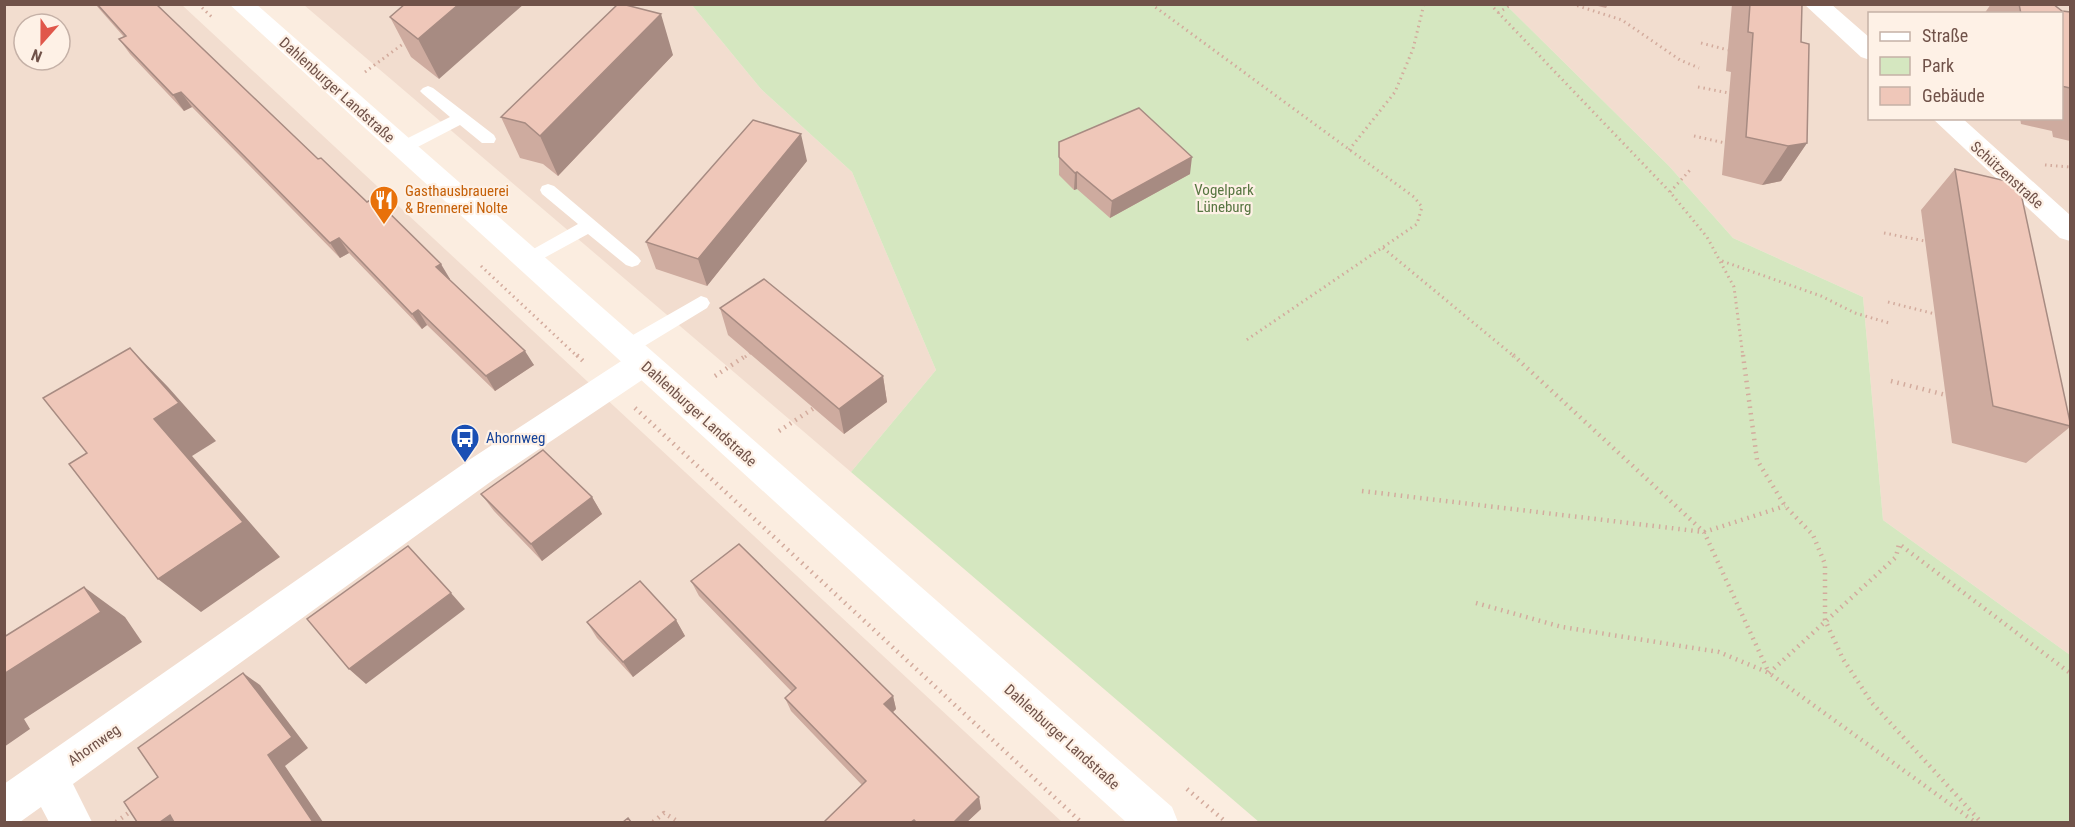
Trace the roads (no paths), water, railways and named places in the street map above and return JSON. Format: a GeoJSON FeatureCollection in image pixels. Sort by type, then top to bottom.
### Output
{"type":"FeatureCollection","features":[{"type":"Feature","properties":{"kind":"main road","name":"Dahlenburger Landstraße"},"geometry":{"type":"LineString","coordinates":[[241,4],[1157,822]]}},
{"type":"Feature","properties":{"kind":"main road"},"geometry":{"type":"LineString","coordinates":[[1816,4],[1868,51]]}},
{"type":"Feature","properties":{"kind":"main road","name":"Schützenstraße"},"geometry":{"type":"LineString","coordinates":[[1947,120],[2070,231]]}},
{"type":"Feature","properties":{"kind":"main road","name":"Ahornweg"},"geometry":{"type":"LineString","coordinates":[[4,808],[482,470],[610,385],[634,356]]}},
{"type":"Feature","properties":{"kind":"main road"},"geometry":{"type":"LineString","coordinates":[[48,778],[71,822]]}},
{"type":"Feature","properties":{"kind":"lane"},"geometry":{"type":"LineString","coordinates":[[428,91],[488,140]]}},
{"type":"Feature","properties":{"kind":"lane"},"geometry":{"type":"LineString","coordinates":[[402,148],[461,118]]}},
{"type":"Feature","properties":{"kind":"lane"},"geometry":{"type":"LineString","coordinates":[[548,190],[632,261]]}},
{"type":"Feature","properties":{"kind":"lane"},"geometry":{"type":"LineString","coordinates":[[527,260],[590,225]]}},
{"type":"Feature","properties":{"kind":"lane"},"geometry":{"type":"LineString","coordinates":[[634,356],[701,303]]}},
{"type":"Feature","properties":{"kind":"place","name":"Gasthausbrauerei & Brennerei Nolte"},"geometry":{"type":"Point","coordinates":[384,226]}},
{"type":"Feature","properties":{"kind":"place","name":"Ahornweg"},"geometry":{"type":"Point","coordinates":[465,464]}},
{"type":"Feature","properties":{"kind":"park label","name":"Vogelpark Lüneburg"},"geometry":{"type":"Point","coordinates":[1224,198]}}]}
